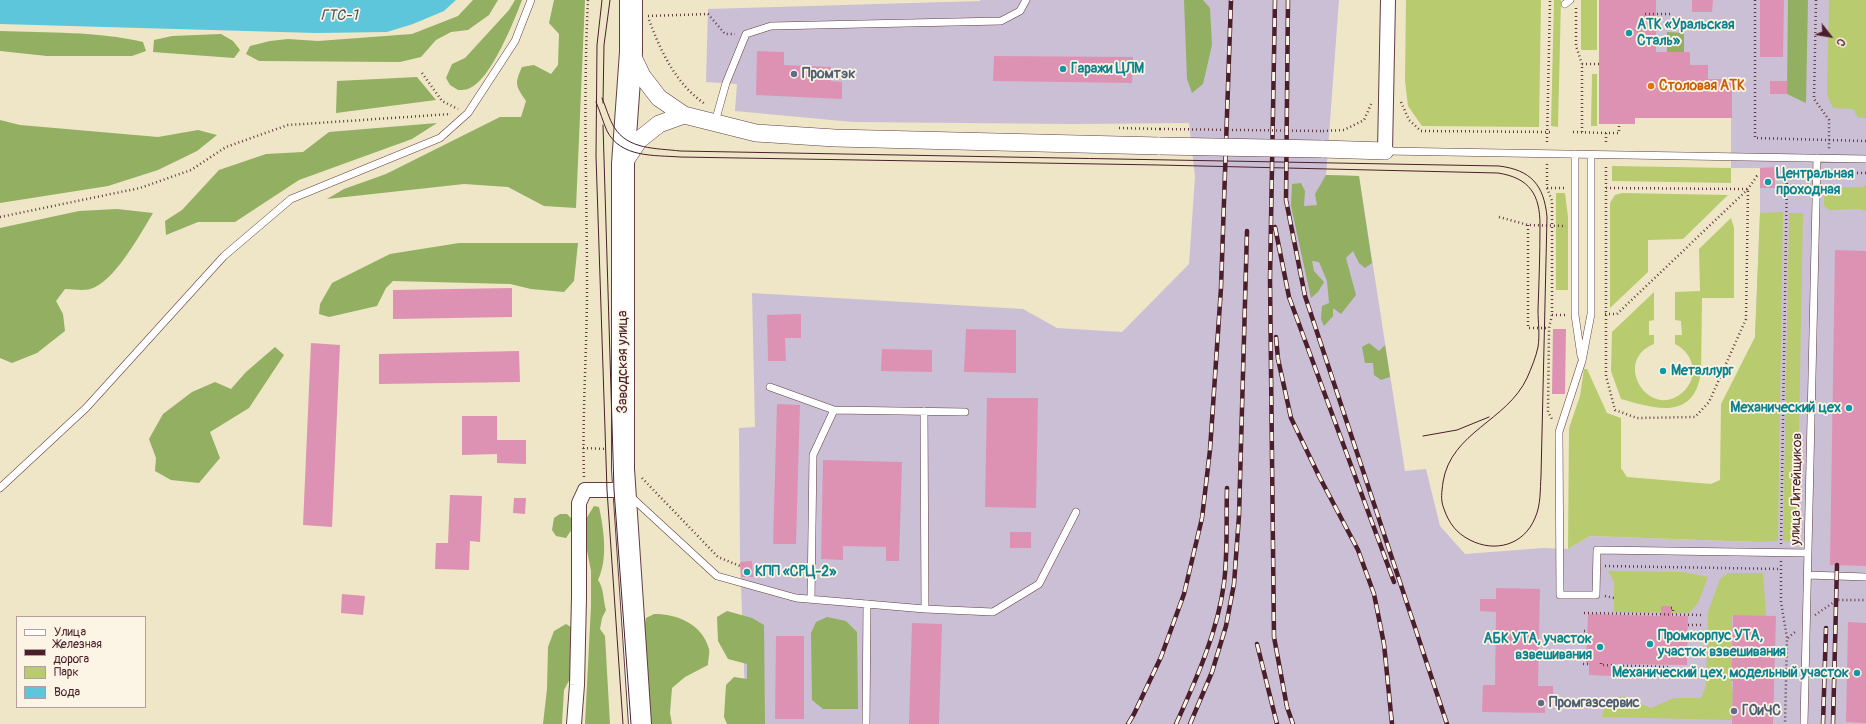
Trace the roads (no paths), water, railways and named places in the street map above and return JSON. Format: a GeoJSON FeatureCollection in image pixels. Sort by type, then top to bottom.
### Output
{"type":"FeatureCollection","features":[{"type":"Feature","properties":{"kind":"main road","name":"Заводская улица"},"geometry":{"type":"LineString","coordinates":[[639,5],[631,52],[623,164],[622,449],[623,490],[640,724]]}},
{"type":"Feature","properties":{"kind":"street"},"geometry":{"type":"LineString","coordinates":[[623,164],[639,140],[659,124],[684,115],[716,117],[756,133],[835,138],[1385,151],[1388,0]]}},
{"type":"Feature","properties":{"kind":"street"},"geometry":{"type":"LineString","coordinates":[[631,52],[642,76],[659,98],[684,115]]}},
{"type":"Feature","properties":{"kind":"street"},"geometry":{"type":"LineString","coordinates":[[574,724],[577,685],[579,597],[579,503],[585,490],[623,490]]}},
{"type":"Feature","properties":{"kind":"lane"},"geometry":{"type":"LineString","coordinates":[[0,488],[86,408],[224,256],[291,199],[440,138],[468,113],[515,41],[531,0]]}},
{"type":"Feature","properties":{"kind":"lane"},"geometry":{"type":"LineString","coordinates":[[716,117],[726,83],[746,34],[771,26],[1000,21],[1020,11],[1026,0]]}},
{"type":"Feature","properties":{"kind":"lane"},"geometry":{"type":"LineString","coordinates":[[1385,151],[1866,159]]}},
{"type":"Feature","properties":{"kind":"lane"},"geometry":{"type":"LineString","coordinates":[[1575,154],[1576,315],[1582,361]]}},
{"type":"Feature","properties":{"kind":"lane"},"geometry":{"type":"LineString","coordinates":[[1591,155],[1591,314],[1582,361],[1559,432],[1560,595],[1596,595],[1597,550],[1808,553]]}},
{"type":"Feature","properties":{"kind":"lane","name":"улица Литейщиков"},"geometry":{"type":"LineString","coordinates":[[1804,724],[1817,158]]}},
{"type":"Feature","properties":{"kind":"lane"},"geometry":{"type":"LineString","coordinates":[[770,387],[834,410],[965,412]]}},
{"type":"Feature","properties":{"kind":"lane"},"geometry":{"type":"LineString","coordinates":[[811,599],[813,455],[834,410]]}},
{"type":"Feature","properties":{"kind":"lane"},"geometry":{"type":"LineString","coordinates":[[924,411],[925,609]]}},
{"type":"Feature","properties":{"kind":"lane"},"geometry":{"type":"LineString","coordinates":[[623,490],[717,576],[796,598],[925,609],[994,612],[1039,584],[1076,512]]}},
{"type":"Feature","properties":{"kind":"lane"},"geometry":{"type":"LineString","coordinates":[[1808,575],[1866,577]]}},
{"type":"Feature","properties":{"kind":"lane"},"geometry":{"type":"LineString","coordinates":[[866,724],[867,604]]}},
{"type":"Feature","properties":{"kind":"water","name":"ГТС-1"},"geometry":{"type":"Polygon","coordinates":[[[0,0],[456,0],[444,11],[413,24],[387,32],[316,33],[0,24],[0,0]]]}},
{"type":"Feature","properties":{"kind":"tram line"},"geometry":{"type":"LineString","coordinates":[[602,0],[597,45],[596,156],[607,490],[623,724]]}},
{"type":"Feature","properties":{"kind":"tram line"},"geometry":{"type":"LineString","coordinates":[[603,103],[604,45],[610,0]]}},
{"type":"Feature","properties":{"kind":"tram line"},"geometry":{"type":"LineString","coordinates":[[596,102],[607,131],[613,140],[629,151],[660,156],[1159,165],[1498,173],[1509,175],[1518,179],[1531,190],[1535,197],[1540,214],[1538,347],[1527,378],[1518,393],[1507,405],[1468,438],[1448,465],[1443,482],[1442,499],[1446,514],[1454,527],[1470,540],[1489,546],[1499,546],[1516,540],[1524,535],[1535,518],[1539,503],[1541,476],[1547,217],[1543,196],[1539,188],[1534,181],[1520,171],[1499,166],[680,151],[652,148],[635,144],[627,140],[620,135],[614,127],[602,98]]}},
{"type":"Feature","properties":{"kind":"tram line"},"geometry":{"type":"LineString","coordinates":[[603,125],[614,490],[631,724]]}},
{"type":"Feature","properties":{"kind":"tram line"},"geometry":{"type":"LineString","coordinates":[[1423,436],[1457,430],[1489,417]]}},
{"type":"Feature","properties":{"kind":"railway"},"geometry":{"type":"LineString","coordinates":[[1128,724],[1161,657],[1184,594],[1202,518],[1210,450],[1221,288],[1231,0]]}},
{"type":"Feature","properties":{"kind":"railway"},"geometry":{"type":"LineString","coordinates":[[1275,0],[1270,278],[1274,637],[1287,707],[1293,724]]}},
{"type":"Feature","properties":{"kind":"railway"},"geometry":{"type":"LineString","coordinates":[[1288,0],[1286,200],[1305,296],[1447,724]]}},
{"type":"Feature","properties":{"kind":"railway"},"geometry":{"type":"LineString","coordinates":[[1275,227],[1289,297],[1394,582]]}},
{"type":"Feature","properties":{"kind":"railway"},"geometry":{"type":"LineString","coordinates":[[1190,724],[1212,672],[1226,626],[1234,584],[1239,516],[1247,231]]}},
{"type":"Feature","properties":{"kind":"railway"},"geometry":{"type":"LineString","coordinates":[[1276,337],[1278,359],[1291,418],[1320,478],[1358,550],[1374,594],[1384,644],[1392,724]]}},
{"type":"Feature","properties":{"kind":"railway"},"geometry":{"type":"LineString","coordinates":[[1176,724],[1205,655],[1217,619],[1221,601],[1226,559],[1227,488]]}},
{"type":"Feature","properties":{"kind":"railway"},"geometry":{"type":"LineString","coordinates":[[1833,724],[1837,565]]}},
{"type":"Feature","properties":{"kind":"railway"},"geometry":{"type":"LineString","coordinates":[[1823,724],[1826,628]]}},
{"type":"Feature","properties":{"kind":"railway"},"geometry":{"type":"LineString","coordinates":[[1257,644],[1277,724]]}},
{"type":"Feature","properties":{"kind":"place","name":"АТК «Уральская Сталь»"},"geometry":{"type":"Point","coordinates":[1629,33]}},
{"type":"Feature","properties":{"kind":"place","name":"Гаражи ЦЛМ"},"geometry":{"type":"Point","coordinates":[1063,69]}},
{"type":"Feature","properties":{"kind":"place","name":"Промтэк"},"geometry":{"type":"Point","coordinates":[794,74]}},
{"type":"Feature","properties":{"kind":"place","name":"Столовая АТК"},"geometry":{"type":"Point","coordinates":[1651,86]}},
{"type":"Feature","properties":{"kind":"place","name":"Центральная проходная"},"geometry":{"type":"Point","coordinates":[1768,182]}},
{"type":"Feature","properties":{"kind":"place","name":"Металлург"},"geometry":{"type":"Point","coordinates":[1663,371]}},
{"type":"Feature","properties":{"kind":"place","name":"Механический цех"},"geometry":{"type":"Point","coordinates":[1849,408]}},
{"type":"Feature","properties":{"kind":"place","name":"КПП «СРЦ-2»"},"geometry":{"type":"Point","coordinates":[747,572]}},
{"type":"Feature","properties":{"kind":"place","name":"Промкорпус УТА, участок взвешивания"},"geometry":{"type":"Point","coordinates":[1650,644]}},
{"type":"Feature","properties":{"kind":"place","name":"АБК УТА, участок взвешивания"},"geometry":{"type":"Point","coordinates":[1600,647]}},
{"type":"Feature","properties":{"kind":"place","name":"Механический цех, модельный участок"},"geometry":{"type":"Point","coordinates":[1857,673]}},
{"type":"Feature","properties":{"kind":"place","name":"Промгазсервис"},"geometry":{"type":"Point","coordinates":[1541,703]}},
{"type":"Feature","properties":{"kind":"place","name":"ГОиЧС"},"geometry":{"type":"Point","coordinates":[1734,711]}}]}
